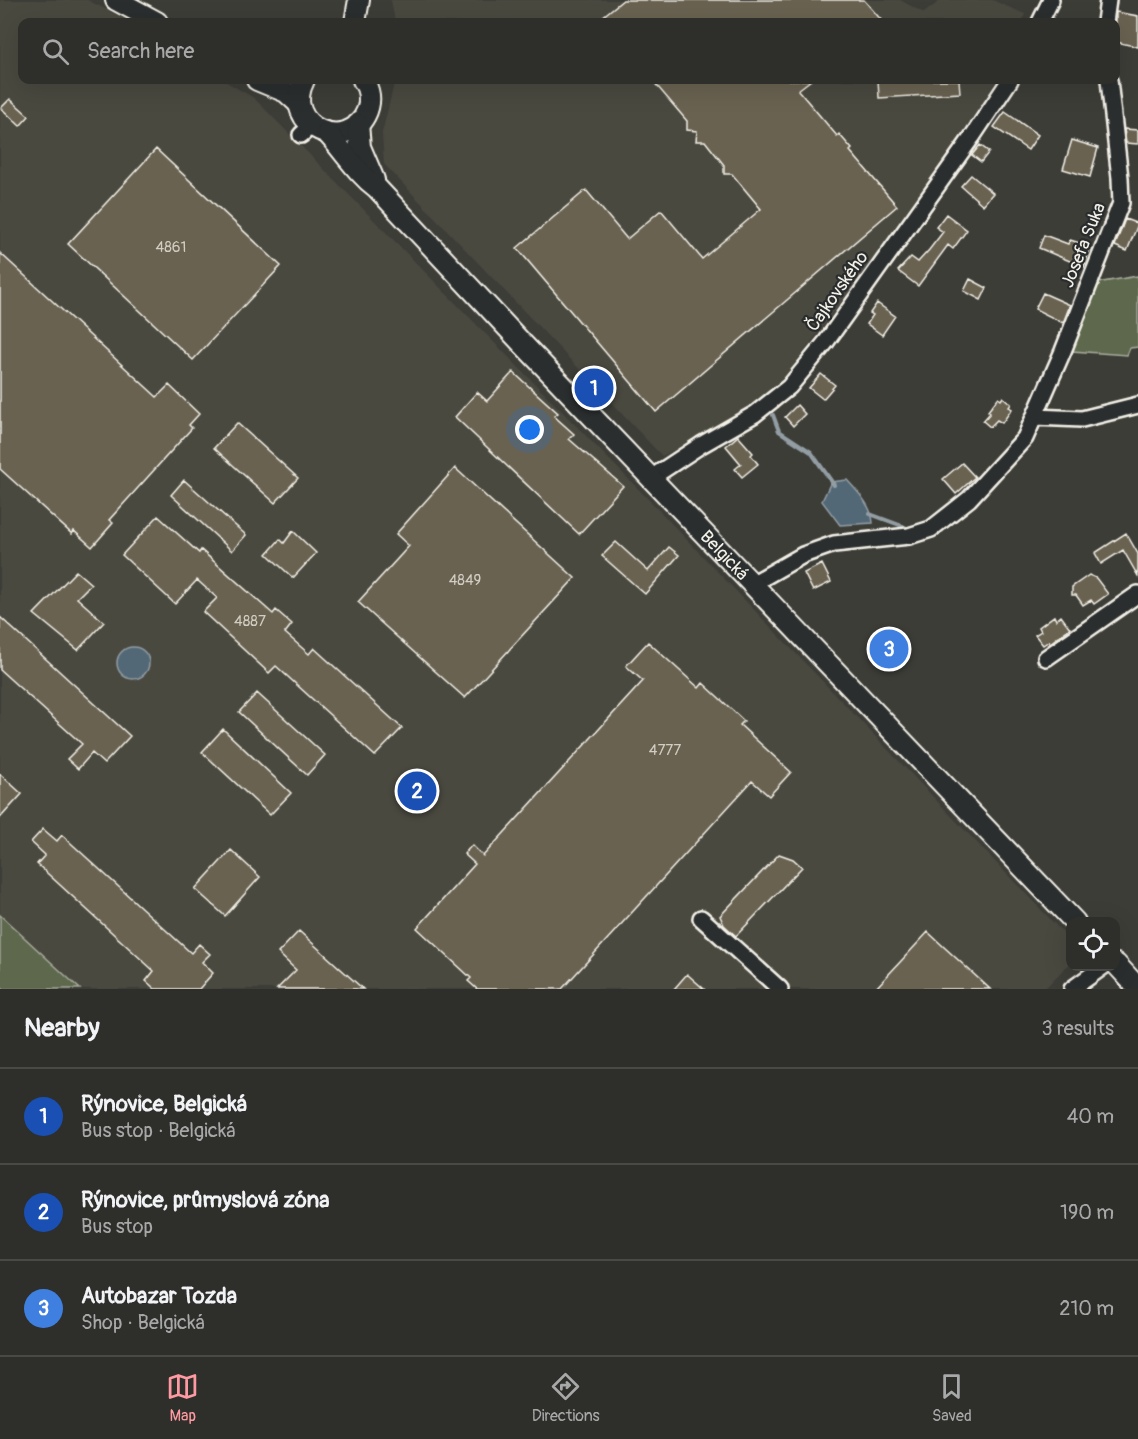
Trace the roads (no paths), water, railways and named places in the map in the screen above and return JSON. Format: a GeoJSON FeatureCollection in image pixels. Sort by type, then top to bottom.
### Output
{"type":"FeatureCollection","features":[{"type":"Feature","properties":{"kind":"street"},"geometry":{"type":"LineString","coordinates":[[116,0],[140,5],[153,18]]}},
{"type":"Feature","properties":{"kind":"street"},"geometry":{"type":"LineString","coordinates":[[1042,18],[1051,0]]}},
{"type":"Feature","properties":{"kind":"street"},"geometry":{"type":"LineString","coordinates":[[1106,18],[1108,0]]}},
{"type":"Feature","properties":{"kind":"street"},"geometry":{"type":"LineString","coordinates":[[267,84],[286,92],[299,104]]}},
{"type":"Feature","properties":{"kind":"street"},"geometry":{"type":"LineString","coordinates":[[299,104],[302,84]]}},
{"type":"Feature","properties":{"kind":"street"},"geometry":{"type":"LineString","coordinates":[[313,131],[343,132],[358,124],[367,110],[369,101],[365,84]]}},
{"type":"Feature","properties":{"kind":"street","name":"Čajkovského"},"geometry":{"type":"LineString","coordinates":[[651,478],[701,445],[755,414],[789,387],[826,342],[1007,84]]}},
{"type":"Feature","properties":{"kind":"street","name":"Josefa Suka"},"geometry":{"type":"LineString","coordinates":[[752,584],[803,555],[834,544],[901,537],[931,529],[969,499],[1025,438],[1063,351],[1121,202],[1109,84]]}},
{"type":"Feature","properties":{"kind":"street","name":"Belgická"},"geometry":{"type":"LineString","coordinates":[[299,104],[305,120],[313,131],[344,152],[362,176],[377,188],[1071,917]]}},
{"type":"Feature","properties":{"kind":"street","name":"Belgická"},"geometry":{"type":"LineString","coordinates":[[358,124],[360,147],[377,188]]}},
{"type":"Feature","properties":{"kind":"street"},"geometry":{"type":"LineString","coordinates":[[1034,417],[1082,419],[1138,405]]}},
{"type":"Feature","properties":{"kind":"street"},"geometry":{"type":"LineString","coordinates":[[1046,658],[1138,594]]}},
{"type":"Feature","properties":{"kind":"street"},"geometry":{"type":"LineString","coordinates":[[701,918],[780,989]]}},
{"type":"Feature","properties":{"kind":"street"},"geometry":{"type":"LineString","coordinates":[[1120,968],[1138,988]]}},
{"type":"Feature","properties":{"kind":"street"},"geometry":{"type":"LineString","coordinates":[[1072,989],[1097,971]]}},
{"type":"Feature","properties":{"kind":"water"},"geometry":{"type":"Polygon","coordinates":[[[847,480],[867,505],[873,523],[840,525],[822,501],[831,482],[847,480]]]}},
{"type":"Feature","properties":{"kind":"water"},"geometry":{"type":"Polygon","coordinates":[[[133,647],[145,651],[149,663],[145,675],[133,679],[121,675],[117,663],[121,651],[133,647]]]}},
{"type":"Feature","properties":{"kind":"waterway"},"geometry":{"type":"LineString","coordinates":[[773,415],[779,431],[811,452],[834,485]]}},
{"type":"Feature","properties":{"kind":"waterway"},"geometry":{"type":"LineString","coordinates":[[870,514],[905,527]]}},
{"type":"Feature","properties":{"kind":"place","name":"Rýnovice, Belgická"},"geometry":{"type":"Point","coordinates":[594,388]}},
{"type":"Feature","properties":{"kind":"place","name":"Autobazar Tozda"},"geometry":{"type":"Point","coordinates":[889,649]}},
{"type":"Feature","properties":{"kind":"place","name":"Rýnovice, průmyslová zóna"},"geometry":{"type":"Point","coordinates":[417,791]}}]}
